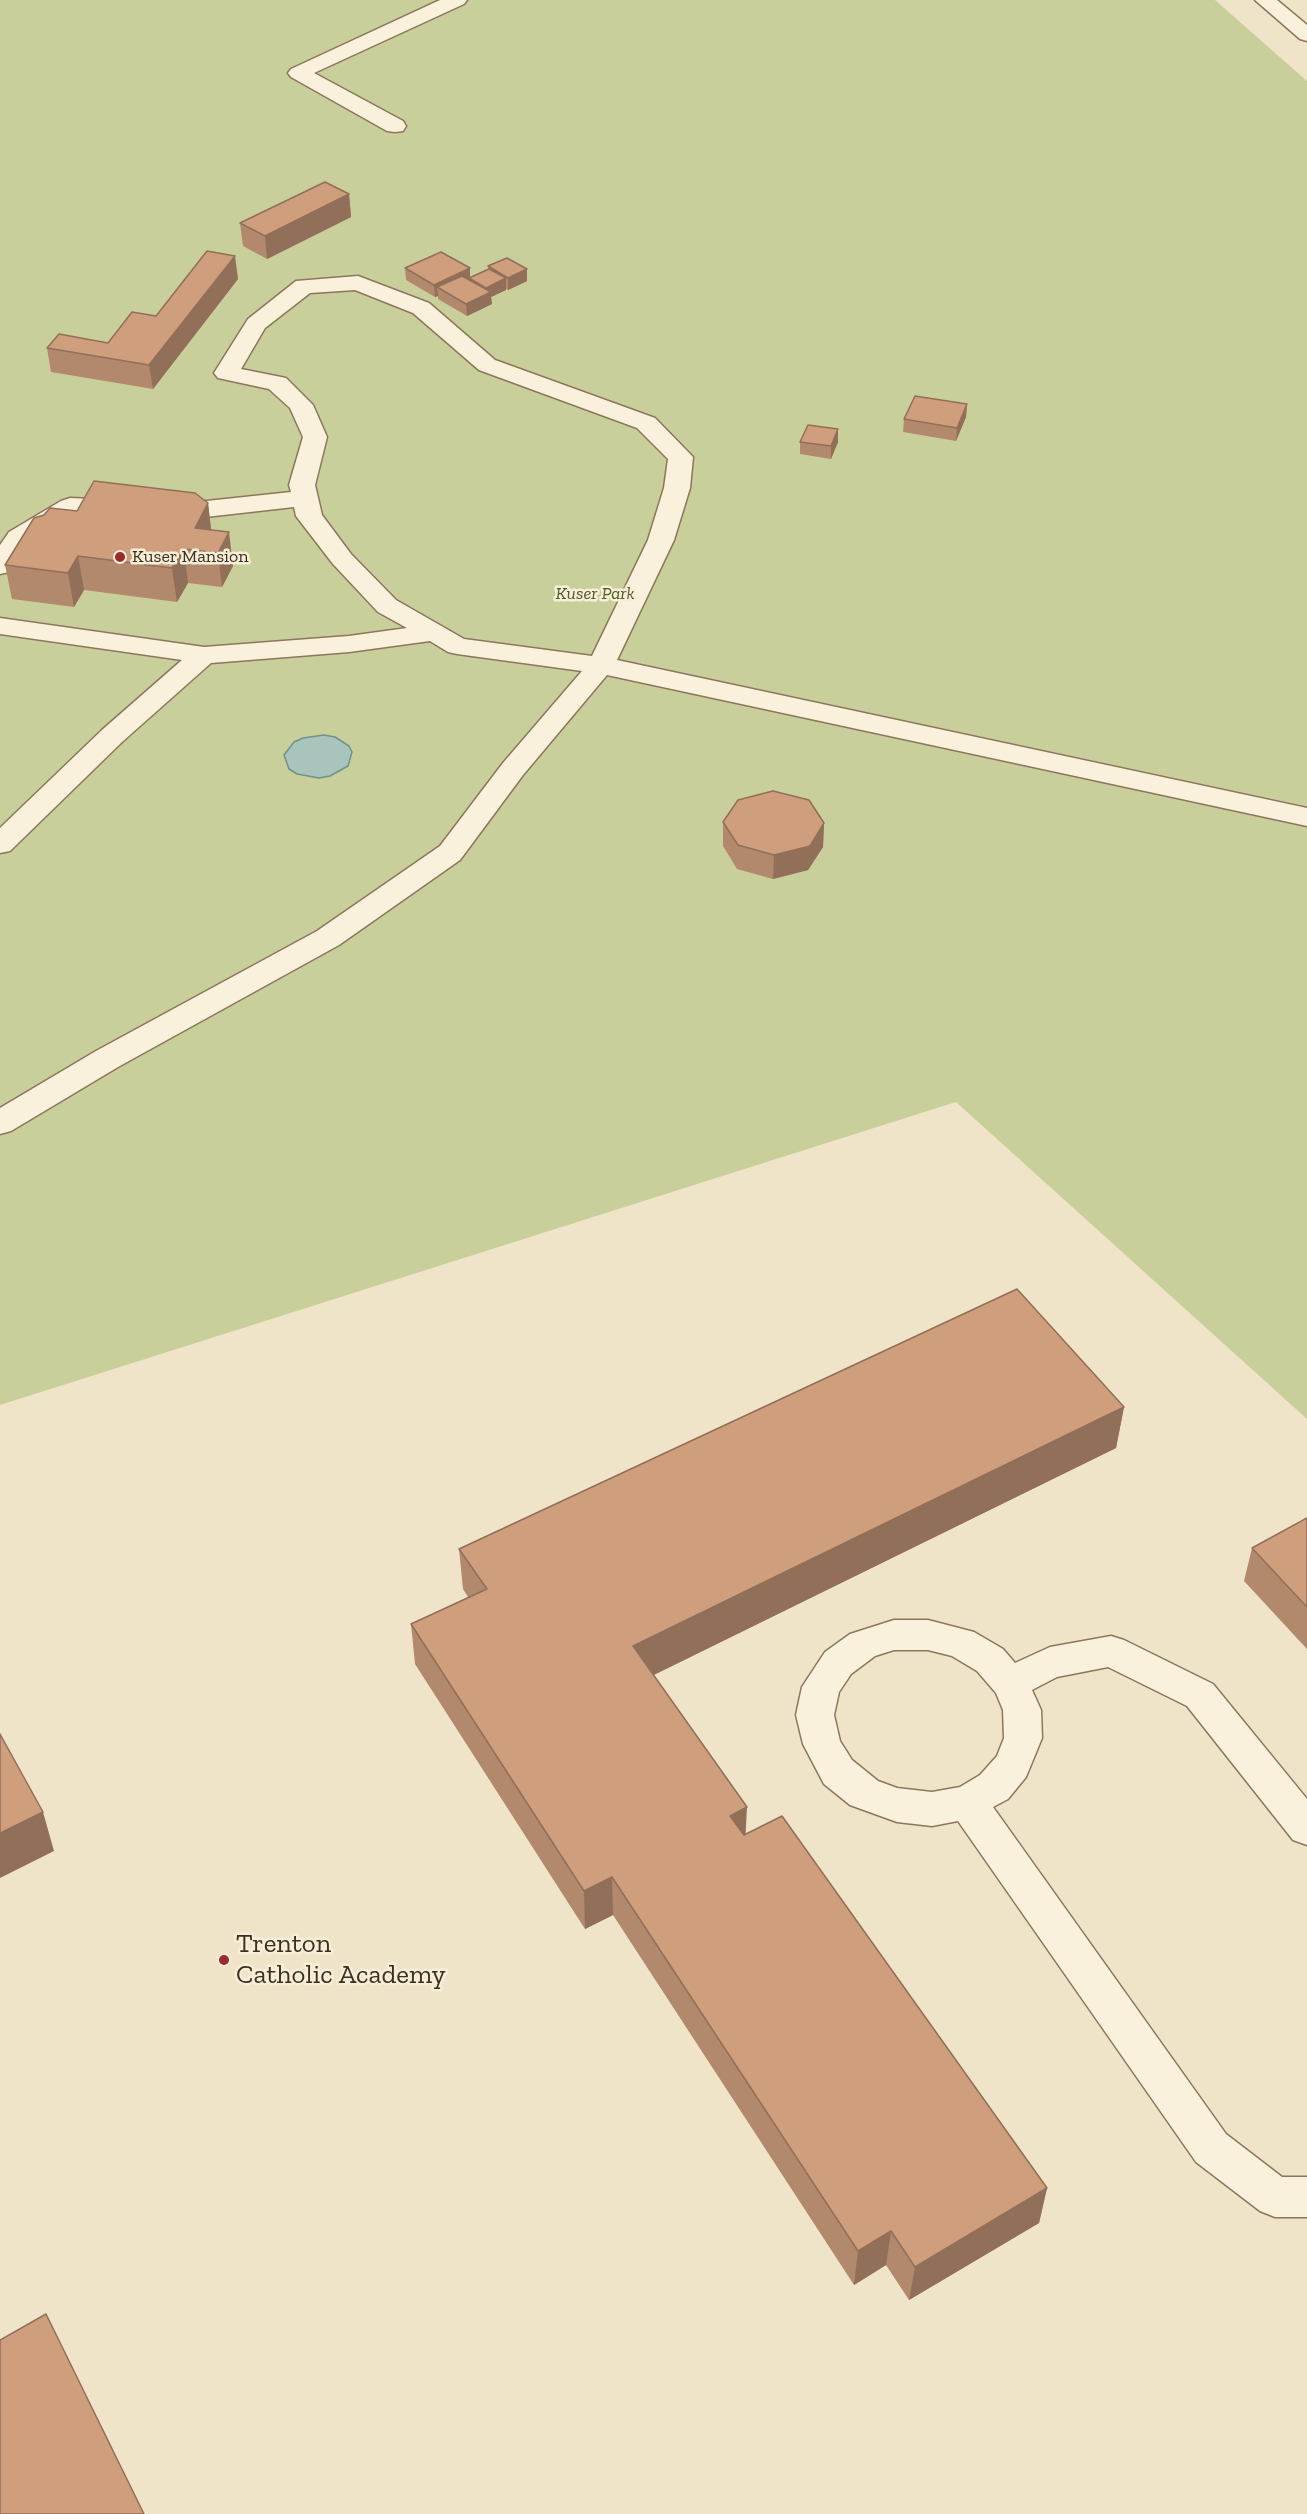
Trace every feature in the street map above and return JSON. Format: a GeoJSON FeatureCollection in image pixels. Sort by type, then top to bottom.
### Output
{"type":"FeatureCollection","features":[{"type":"Feature","properties":{"kind":"street"},"geometry":{"type":"LineString","coordinates":[[395,126],[298,73],[457,0]]}},
{"type":"Feature","properties":{"kind":"street"},"geometry":{"type":"LineString","coordinates":[[1265,0],[1307,35]]}},
{"type":"Feature","properties":{"kind":"street"},"geometry":{"type":"LineString","coordinates":[[0,1123],[107,1059],[328,938],[450,853],[513,770],[601,665],[661,540],[677,488],[681,457],[646,423],[486,365],[421,308],[358,283],[304,286],[255,324],[226,373],[277,383],[302,405],[315,437],[302,485],[309,516],[342,559],[387,606],[457,646],[601,665],[1307,817]]}},
{"type":"Feature","properties":{"kind":"street"},"geometry":{"type":"LineString","coordinates":[[0,566],[18,537],[70,506],[188,511],[304,498]]}},
{"type":"Feature","properties":{"kind":"street"},"geometry":{"type":"LineString","coordinates":[[0,626],[204,655],[349,644],[433,633]]}},
{"type":"Feature","properties":{"kind":"street"},"geometry":{"type":"LineString","coordinates":[[0,844],[112,736],[204,655]]}},
{"type":"Feature","properties":{"kind":"street"},"geometry":{"type":"LineString","coordinates":[[894,1635],[928,1635],[961,1643],[990,1660],[1010,1683],[1022,1710],[1023,1738],[1013,1765],[994,1787],[967,1802],[932,1809],[897,1805],[864,1792],[838,1772],[822,1744],[815,1715],[821,1687],[838,1663],[863,1645],[894,1635]]}},
{"type":"Feature","properties":{"kind":"street"},"geometry":{"type":"LineString","coordinates":[[1010,1683],[1050,1663],[1111,1651],[1200,1695],[1307,1828]]}},
{"type":"Feature","properties":{"kind":"street"},"geometry":{"type":"LineString","coordinates":[[967,1802],[1210,2148],[1275,2197],[1307,2198]]}},
{"type":"Feature","properties":{"kind":"green space","name":"Kuser Park"},"geometry":{"type":"Polygon","coordinates":[[[0,0],[1215,0],[1307,81],[1307,1419],[956,1102],[0,1405],[0,0]]]}},
{"type":"Feature","properties":{"kind":"water"},"geometry":{"type":"Polygon","coordinates":[[[324,735],[335,737],[349,746],[352,752],[348,766],[330,776],[319,778],[297,774],[289,769],[284,755],[294,742],[303,738],[324,735]]]}},
{"type":"Feature","properties":{"kind":"building"},"geometry":{"type":"Polygon","coordinates":[[[325,182],[349,194],[265,236],[240,223],[325,182]]]}},
{"type":"Feature","properties":{"kind":"building"},"geometry":{"type":"Polygon","coordinates":[[[207,251],[235,256],[149,365],[47,348],[59,334],[108,343],[132,312],[156,316],[207,251]]]}},
{"type":"Feature","properties":{"kind":"building"},"geometry":{"type":"Polygon","coordinates":[[[441,252],[470,268],[434,285],[405,268],[441,252]]]}},
{"type":"Feature","properties":{"kind":"building"},"geometry":{"type":"Polygon","coordinates":[[[507,258],[527,269],[508,278],[488,266],[507,258]]]}},
{"type":"Feature","properties":{"kind":"building"},"geometry":{"type":"Polygon","coordinates":[[[489,269],[506,278],[486,288],[469,278],[489,269]]]}},
{"type":"Feature","properties":{"kind":"building"},"geometry":{"type":"Polygon","coordinates":[[[462,276],[491,292],[466,304],[437,287],[462,276]]]}},
{"type":"Feature","properties":{"kind":"building"},"geometry":{"type":"Polygon","coordinates":[[[915,396],[967,404],[957,428],[904,419],[915,396]]]}},
{"type":"Feature","properties":{"kind":"building"},"geometry":{"type":"Polygon","coordinates":[[[808,425],[838,429],[831,446],[800,442],[808,425]]]}},
{"type":"Feature","properties":{"kind":"building"},"geometry":{"type":"Polygon","coordinates":[[[94,481],[195,493],[208,503],[195,528],[229,532],[218,553],[184,549],[172,568],[78,556],[68,573],[5,565],[34,518],[44,515],[50,508],[77,511],[94,481]]]}},
{"type":"Feature","properties":{"kind":"building"},"geometry":{"type":"Polygon","coordinates":[[[773,791],[809,800],[824,823],[810,846],[774,855],[738,845],[723,822],[738,800],[773,791]]]}},
{"type":"Feature","properties":{"kind":"building"},"geometry":{"type":"Polygon","coordinates":[[[1017,1289],[1124,1407],[633,1646],[747,1807],[730,1816],[744,1835],[782,1816],[1047,2188],[915,2267],[891,2231],[858,2251],[612,1877],[584,1891],[411,1624],[487,1589],[459,1549],[1017,1289]]]}},
{"type":"Feature","properties":{"kind":"building"},"geometry":{"type":"Polygon","coordinates":[[[1307,1518],[1307,1607],[1252,1548],[1307,1518]]]}},
{"type":"Feature","properties":{"kind":"building"},"geometry":{"type":"Polygon","coordinates":[[[0,1734],[43,1812],[0,1833],[0,1734]]]}},
{"type":"Feature","properties":{"kind":"building"},"geometry":{"type":"Polygon","coordinates":[[[46,2314],[144,2514],[0,2514],[0,2340],[46,2314]]]}},
{"type":"Feature","properties":{"kind":"place","name":"Kuser Mansion"},"geometry":{"type":"Point","coordinates":[120,557]}},
{"type":"Feature","properties":{"kind":"place","name":"Trenton Catholic Academy"},"geometry":{"type":"Point","coordinates":[224,1960]}}]}
